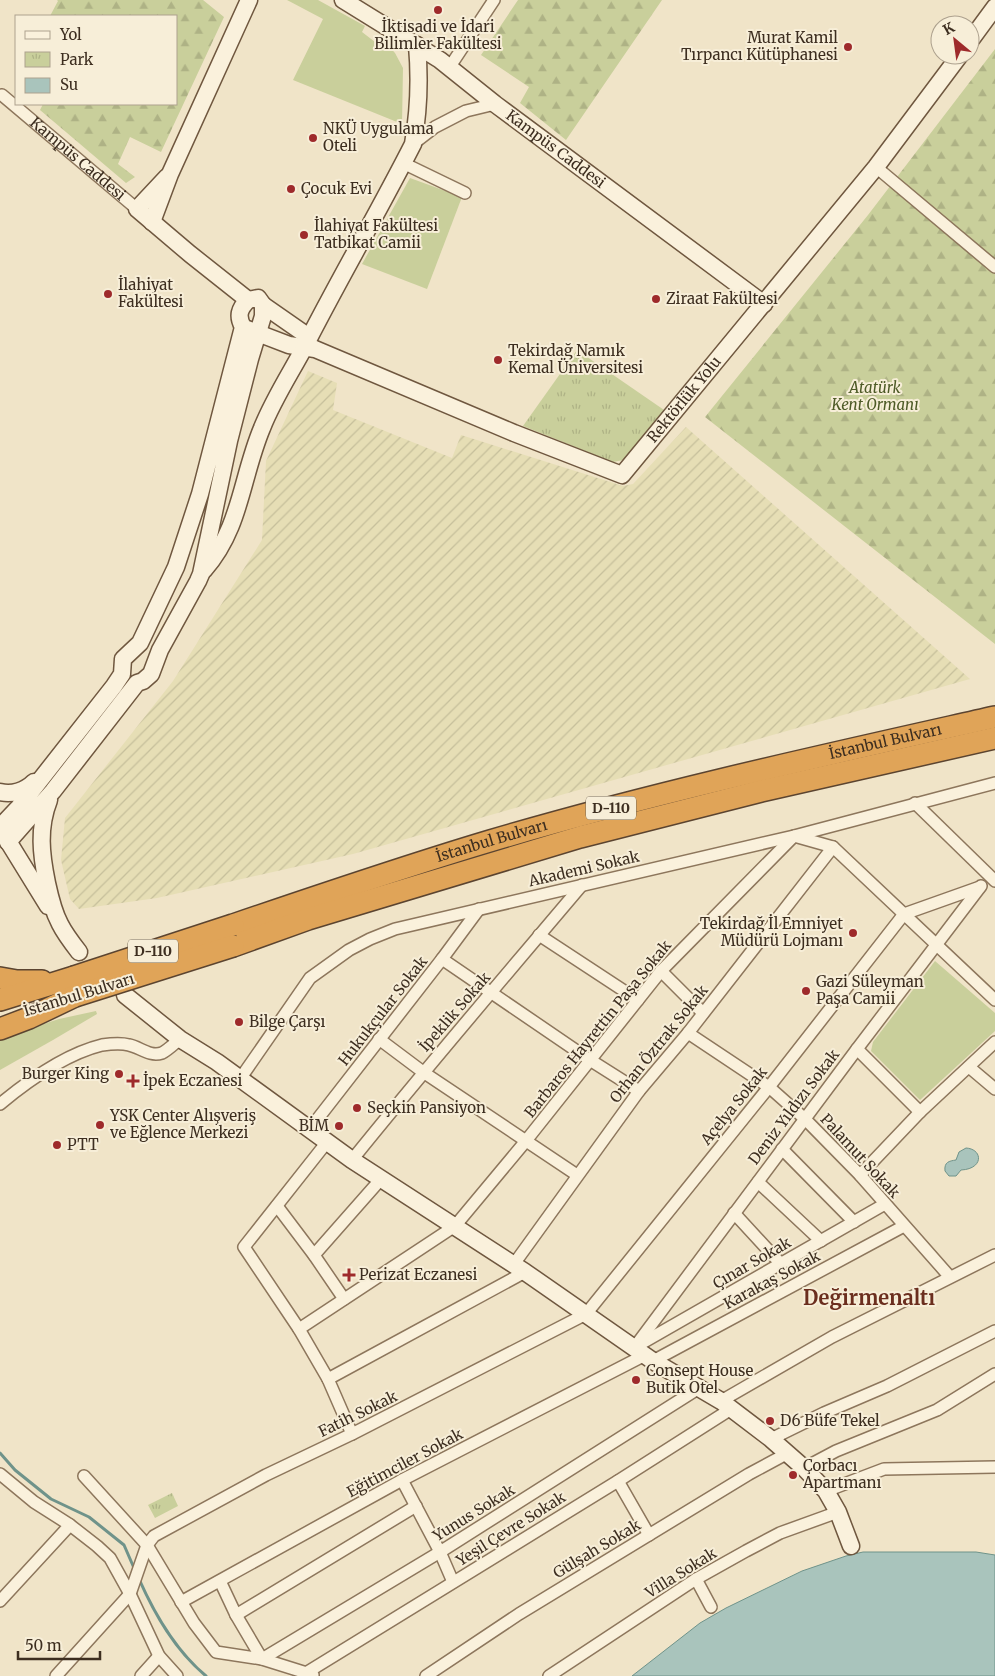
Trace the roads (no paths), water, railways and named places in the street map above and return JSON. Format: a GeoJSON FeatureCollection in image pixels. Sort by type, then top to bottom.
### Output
{"type":"FeatureCollection","features":[{"type":"Feature","properties":{"kind":"highway","name":"İstanbul Bulvarı"},"geometry":{"type":"LineString","coordinates":[[0,1019],[74,987],[233,925],[375,877],[491,841],[603,810],[754,772],[995,717]]}},
{"type":"Feature","properties":{"kind":"highway","name":"İstanbul Bulvarı"},"geometry":{"type":"LineString","coordinates":[[0,1000],[74,987],[233,946],[308,919],[580,837],[761,791],[995,738]]}},
{"type":"Feature","properties":{"kind":"highway"},"geometry":{"type":"LineString","coordinates":[[0,978],[74,987]]}},
{"type":"Feature","properties":{"kind":"highway"},"geometry":{"type":"LineString","coordinates":[[0,1029],[29,1018],[74,987]]}},
{"type":"Feature","properties":{"kind":"street"},"geometry":{"type":"LineString","coordinates":[[152,222],[170,174],[249,0]]}},
{"type":"Feature","properties":{"kind":"street","name":"Kampüs Caddesi"},"geometry":{"type":"LineString","coordinates":[[343,0],[417,45],[449,68],[764,304]]}},
{"type":"Feature","properties":{"kind":"street"},"geometry":{"type":"LineString","coordinates":[[449,68],[494,0]]}},
{"type":"Feature","properties":{"kind":"street"},"geometry":{"type":"LineString","coordinates":[[980,27],[995,7]]}},
{"type":"Feature","properties":{"kind":"street"},"geometry":{"type":"LineString","coordinates":[[200,574],[215,558],[228,535],[237,512],[248,466],[262,428],[413,144],[418,114],[420,75],[417,45]]}},
{"type":"Feature","properties":{"kind":"street","name":"Rektörlük Yolu"},"geometry":{"type":"LineString","coordinates":[[307,342],[315,349],[514,433],[622,475],[876,167],[952,65]]}},
{"type":"Feature","properties":{"kind":"street","name":"Kampüs Caddesi"},"geometry":{"type":"LineString","coordinates":[[2,94],[152,222],[307,342]]}},
{"type":"Feature","properties":{"kind":"street"},"geometry":{"type":"LineString","coordinates":[[413,144],[436,127],[466,111],[495,104]]}},
{"type":"Feature","properties":{"kind":"street"},"geometry":{"type":"LineString","coordinates":[[403,163],[465,193]]}},
{"type":"Feature","properties":{"kind":"street"},"geometry":{"type":"LineString","coordinates":[[876,167],[995,267]]}},
{"type":"Feature","properties":{"kind":"street"},"geometry":{"type":"LineString","coordinates":[[137,209],[170,174]]}},
{"type":"Feature","properties":{"kind":"street"},"geometry":{"type":"LineString","coordinates":[[3,832],[18,807],[122,674],[123,659],[140,643],[176,567],[250,330],[264,316],[255,303],[240,310],[240,321],[250,330],[289,345],[299,347],[307,342]]}},
{"type":"Feature","properties":{"kind":"street"},"geometry":{"type":"LineString","coordinates":[[122,674],[128,681],[137,683],[143,682],[151,674],[154,664],[198,581],[230,441],[250,330]]}},
{"type":"Feature","properties":{"kind":"street"},"geometry":{"type":"LineString","coordinates":[[176,567],[200,574]]}},
{"type":"Feature","properties":{"kind":"street"},"geometry":{"type":"LineString","coordinates":[[134,649],[147,652],[154,664]]}},
{"type":"Feature","properties":{"kind":"street"},"geometry":{"type":"LineString","coordinates":[[3,832],[53,791],[137,683]]}},
{"type":"Feature","properties":{"kind":"street"},"geometry":{"type":"LineString","coordinates":[[0,792],[13,793],[30,787],[45,773]]}},
{"type":"Feature","properties":{"kind":"street","name":"Akademi Sokak"},"geometry":{"type":"LineString","coordinates":[[240,1079],[306,983],[329,964],[370,939],[396,929],[794,836],[995,783]]}},
{"type":"Feature","properties":{"kind":"street"},"geometry":{"type":"LineString","coordinates":[[53,791],[44,813],[41,842],[42,860],[50,897],[59,922]]}},
{"type":"Feature","properties":{"kind":"street"},"geometry":{"type":"LineString","coordinates":[[904,914],[995,882],[915,803]]}},
{"type":"Feature","properties":{"kind":"street"},"geometry":{"type":"LineString","coordinates":[[3,832],[79,952]]}},
{"type":"Feature","properties":{"kind":"street"},"geometry":{"type":"LineString","coordinates":[[794,836],[833,847],[995,1000]]}},
{"type":"Feature","properties":{"kind":"street","name":"Barbaros Hayrettin Paşa Sokak"},"geometry":{"type":"LineString","coordinates":[[299,1330],[455,1226],[525,1142],[661,971],[794,836]]}},
{"type":"Feature","properties":{"kind":"street","name":"Orhan Öztrak Sokak"},"geometry":{"type":"LineString","coordinates":[[519,1268],[577,1175],[639,1091],[688,1033],[833,847]]}},
{"type":"Feature","properties":{"kind":"street","name":"İpeklik Sokak"},"geometry":{"type":"LineString","coordinates":[[352,1160],[423,1072],[582,885]]}},
{"type":"Feature","properties":{"kind":"street","name":"Deniz Yıldızı Sokak"},"geometry":{"type":"LineString","coordinates":[[644,1355],[734,1213],[981,886]]}},
{"type":"Feature","properties":{"kind":"street","name":"Hukukçular Sokak"},"geometry":{"type":"LineString","coordinates":[[309,1130],[479,909]]}},
{"type":"Feature","properties":{"kind":"street","name":"Açelya Sokak"},"geometry":{"type":"LineString","coordinates":[[586,1314],[904,914]]}},
{"type":"Feature","properties":{"kind":"street"},"geometry":{"type":"LineString","coordinates":[[539,936],[638,1000]]}},
{"type":"Feature","properties":{"kind":"street"},"geometry":{"type":"LineString","coordinates":[[442,959],[590,1060],[639,1091]]}},
{"type":"Feature","properties":{"kind":"street"},"geometry":{"type":"LineString","coordinates":[[661,971],[703,1013]]}},
{"type":"Feature","properties":{"kind":"street"},"geometry":{"type":"LineString","coordinates":[[125,995],[180,1039],[240,1079],[352,1160],[519,1268],[644,1355],[726,1405],[771,1438],[826,1491],[838,1512],[851,1546]]}},
{"type":"Feature","properties":{"kind":"street","name":"Palamut Sokak"},"geometry":{"type":"LineString","coordinates":[[688,1033],[769,1086],[860,1175],[950,1277]]}},
{"type":"Feature","properties":{"kind":"street"},"geometry":{"type":"LineString","coordinates":[[0,1104],[47,1070],[81,1052],[104,1044],[129,1044],[144,1052],[156,1053],[163,1052],[180,1039]]}},
{"type":"Feature","properties":{"kind":"street"},"geometry":{"type":"LineString","coordinates":[[379,1039],[423,1072],[577,1175]]}},
{"type":"Feature","properties":{"kind":"street"},"geometry":{"type":"LineString","coordinates":[[860,1175],[920,1112],[995,1042]]}},
{"type":"Feature","properties":{"kind":"street"},"geometry":{"type":"LineString","coordinates":[[857,1048],[920,1112]]}},
{"type":"Feature","properties":{"kind":"street"},"geometry":{"type":"LineString","coordinates":[[969,1067],[995,1089]]}},
{"type":"Feature","properties":{"kind":"street"},"geometry":{"type":"LineString","coordinates":[[327,1142],[244,1247],[299,1330],[328,1379],[352,1434]]}},
{"type":"Feature","properties":{"kind":"street"},"geometry":{"type":"LineString","coordinates":[[782,1150],[854,1222]]}},
{"type":"Feature","properties":{"kind":"street"},"geometry":{"type":"LineString","coordinates":[[314,1255],[381,1179]]}},
{"type":"Feature","properties":{"kind":"street"},"geometry":{"type":"LineString","coordinates":[[758,1182],[821,1241]]}},
{"type":"Feature","properties":{"kind":"street","name":"Çınar Sokak"},"geometry":{"type":"LineString","coordinates":[[644,1355],[781,1264],[885,1204]]}},
{"type":"Feature","properties":{"kind":"street"},"geometry":{"type":"LineString","coordinates":[[277,1206],[344,1299]]}},
{"type":"Feature","properties":{"kind":"street"},"geometry":{"type":"LineString","coordinates":[[734,1213],[781,1264]]}},
{"type":"Feature","properties":{"kind":"street","name":"Karakaş Sokak"},"geometry":{"type":"LineString","coordinates":[[644,1355],[904,1226]]}},
{"type":"Feature","properties":{"kind":"street","name":"Yeşil Çevre Sokak"},"geometry":{"type":"LineString","coordinates":[[310,1674],[453,1582],[618,1482],[726,1405],[832,1337],[995,1255]]}},
{"type":"Feature","properties":{"kind":"street"},"geometry":{"type":"LineString","coordinates":[[328,1379],[519,1268]]}},
{"type":"Feature","properties":{"kind":"street","name":"Fatih Sokak"},"geometry":{"type":"LineString","coordinates":[[147,1545],[154,1536],[184,1518],[586,1314]]}},
{"type":"Feature","properties":{"kind":"street"},"geometry":{"type":"LineString","coordinates":[[771,1438],[887,1386],[995,1331]]}},
{"type":"Feature","properties":{"kind":"street","name":"Eğitimciler Sokak"},"geometry":{"type":"LineString","coordinates":[[181,1602],[402,1480],[644,1355]]}},
{"type":"Feature","properties":{"kind":"street"},"geometry":{"type":"LineString","coordinates":[[804,1468],[836,1451],[937,1410],[995,1374]]}},
{"type":"Feature","properties":{"kind":"street","name":"Yunus Sokak"},"geometry":{"type":"LineString","coordinates":[[262,1659],[440,1552],[699,1388]]}},
{"type":"Feature","properties":{"kind":"street","name":"Gülşah Sokak"},"geometry":{"type":"LineString","coordinates":[[426,1676],[519,1614],[749,1474],[788,1453]]}},
{"type":"Feature","properties":{"kind":"street"},"geometry":{"type":"LineString","coordinates":[[826,1491],[884,1469],[995,1467]]}},
{"type":"Feature","properties":{"kind":"street"},"geometry":{"type":"LineString","coordinates":[[84,1476],[147,1545],[194,1623],[216,1652],[262,1659],[310,1674]]}},
{"type":"Feature","properties":{"kind":"street"},"geometry":{"type":"LineString","coordinates":[[1,1478],[70,1525],[110,1558],[160,1656],[177,1676]]}},
{"type":"Feature","properties":{"kind":"street"},"geometry":{"type":"LineString","coordinates":[[402,1480],[440,1552],[453,1582]]}},
{"type":"Feature","properties":{"kind":"street"},"geometry":{"type":"LineString","coordinates":[[618,1482],[649,1535]]}},
{"type":"Feature","properties":{"kind":"street"},"geometry":{"type":"LineString","coordinates":[[236,1615],[416,1506]]}},
{"type":"Feature","properties":{"kind":"street","name":"Villa Sokak"},"geometry":{"type":"LineString","coordinates":[[549,1676],[696,1580],[746,1551],[780,1533],[838,1512]]}},
{"type":"Feature","properties":{"kind":"street"},"geometry":{"type":"LineString","coordinates":[[0,1601],[70,1525]]}},
{"type":"Feature","properties":{"kind":"street"},"geometry":{"type":"LineString","coordinates":[[56,1676],[130,1594],[147,1545]]}},
{"type":"Feature","properties":{"kind":"street"},"geometry":{"type":"LineString","coordinates":[[696,1580],[711,1607]]}},
{"type":"Feature","properties":{"kind":"street"},"geometry":{"type":"LineString","coordinates":[[220,1581],[236,1615],[262,1659]]}},
{"type":"Feature","properties":{"kind":"street"},"geometry":{"type":"LineString","coordinates":[[141,1676],[160,1656]]}},
{"type":"Feature","properties":{"kind":"water"},"geometry":{"type":"Polygon","coordinates":[[[966,1148],[976,1152],[979,1159],[977,1163],[969,1169],[961,1170],[956,1176],[949,1176],[945,1171],[946,1164],[956,1160],[959,1152],[966,1148]]]}},
{"type":"Feature","properties":{"kind":"water"},"geometry":{"type":"Polygon","coordinates":[[[863,1552],[976,1552],[995,1555],[995,1676],[632,1676],[700,1623],[726,1608],[802,1571],[863,1552]]]}},
{"type":"Feature","properties":{"kind":"waterway"},"geometry":{"type":"LineString","coordinates":[[0,1453],[15,1470],[51,1499],[89,1517],[124,1545],[134,1568]]}},
{"type":"Feature","properties":{"kind":"waterway"},"geometry":{"type":"LineString","coordinates":[[139,1579],[152,1606],[175,1643],[206,1676]]}},
{"type":"Feature","properties":{"kind":"place","name":"İktisadi ve İdari Bilimler Fakültesi"},"geometry":{"type":"Point","coordinates":[438,10]}},
{"type":"Feature","properties":{"kind":"place","name":"Murat Kamil Tırpancı Kütüphanesi"},"geometry":{"type":"Point","coordinates":[848,47]}},
{"type":"Feature","properties":{"kind":"place","name":"NKÜ Uygulama Oteli"},"geometry":{"type":"Point","coordinates":[313,138]}},
{"type":"Feature","properties":{"kind":"place","name":"Çocuk Evi"},"geometry":{"type":"Point","coordinates":[291,189]}},
{"type":"Feature","properties":{"kind":"place","name":"İlahiyat Fakültesi Tatbikat Camii"},"geometry":{"type":"Point","coordinates":[304,235]}},
{"type":"Feature","properties":{"kind":"place","name":"İlahiyat Fakültesi"},"geometry":{"type":"Point","coordinates":[108,294]}},
{"type":"Feature","properties":{"kind":"place","name":"Ziraat Fakültesi"},"geometry":{"type":"Point","coordinates":[656,299]}},
{"type":"Feature","properties":{"kind":"place","name":"Tekirdağ Namık Kemal Üniversitesi"},"geometry":{"type":"Point","coordinates":[498,360]}},
{"type":"Feature","properties":{"kind":"place","name":"Tekirdağ İl Emniyet Müdürü Lojmanı"},"geometry":{"type":"Point","coordinates":[853,933]}},
{"type":"Feature","properties":{"kind":"place","name":"Gazi Süleyman Paşa Camii"},"geometry":{"type":"Point","coordinates":[806,991]}},
{"type":"Feature","properties":{"kind":"place","name":"Bilge Çarşı"},"geometry":{"type":"Point","coordinates":[239,1022]}},
{"type":"Feature","properties":{"kind":"place","name":"Burger King"},"geometry":{"type":"Point","coordinates":[119,1074]}},
{"type":"Feature","properties":{"kind":"place","name":"İpek Eczanesi"},"geometry":{"type":"Point","coordinates":[133,1081]}},
{"type":"Feature","properties":{"kind":"place","name":"Seçkin Pansiyon"},"geometry":{"type":"Point","coordinates":[357,1108]}},
{"type":"Feature","properties":{"kind":"place","name":"YSK Center Alışveriş ve Eğlence Merkezi"},"geometry":{"type":"Point","coordinates":[100,1125]}},
{"type":"Feature","properties":{"kind":"place","name":"BİM"},"geometry":{"type":"Point","coordinates":[339,1126]}},
{"type":"Feature","properties":{"kind":"place","name":"PTT"},"geometry":{"type":"Point","coordinates":[57,1145]}},
{"type":"Feature","properties":{"kind":"place","name":"Perizat Eczanesi"},"geometry":{"type":"Point","coordinates":[349,1275]}},
{"type":"Feature","properties":{"kind":"place","name":"Consept House Butik Otel"},"geometry":{"type":"Point","coordinates":[636,1380]}},
{"type":"Feature","properties":{"kind":"place","name":"D6 Büfe Tekel"},"geometry":{"type":"Point","coordinates":[770,1421]}},
{"type":"Feature","properties":{"kind":"place","name":"Çorbacı Apartmanı"},"geometry":{"type":"Point","coordinates":[793,1475]}},
{"type":"Feature","properties":{"kind":"district","name":"Değirmenaltı"},"geometry":{"type":"Point","coordinates":[869,1298]}},
{"type":"Feature","properties":{"kind":"park label","name":"Atatürk Kent Ormanı"},"geometry":{"type":"Point","coordinates":[875,396]}}]}
